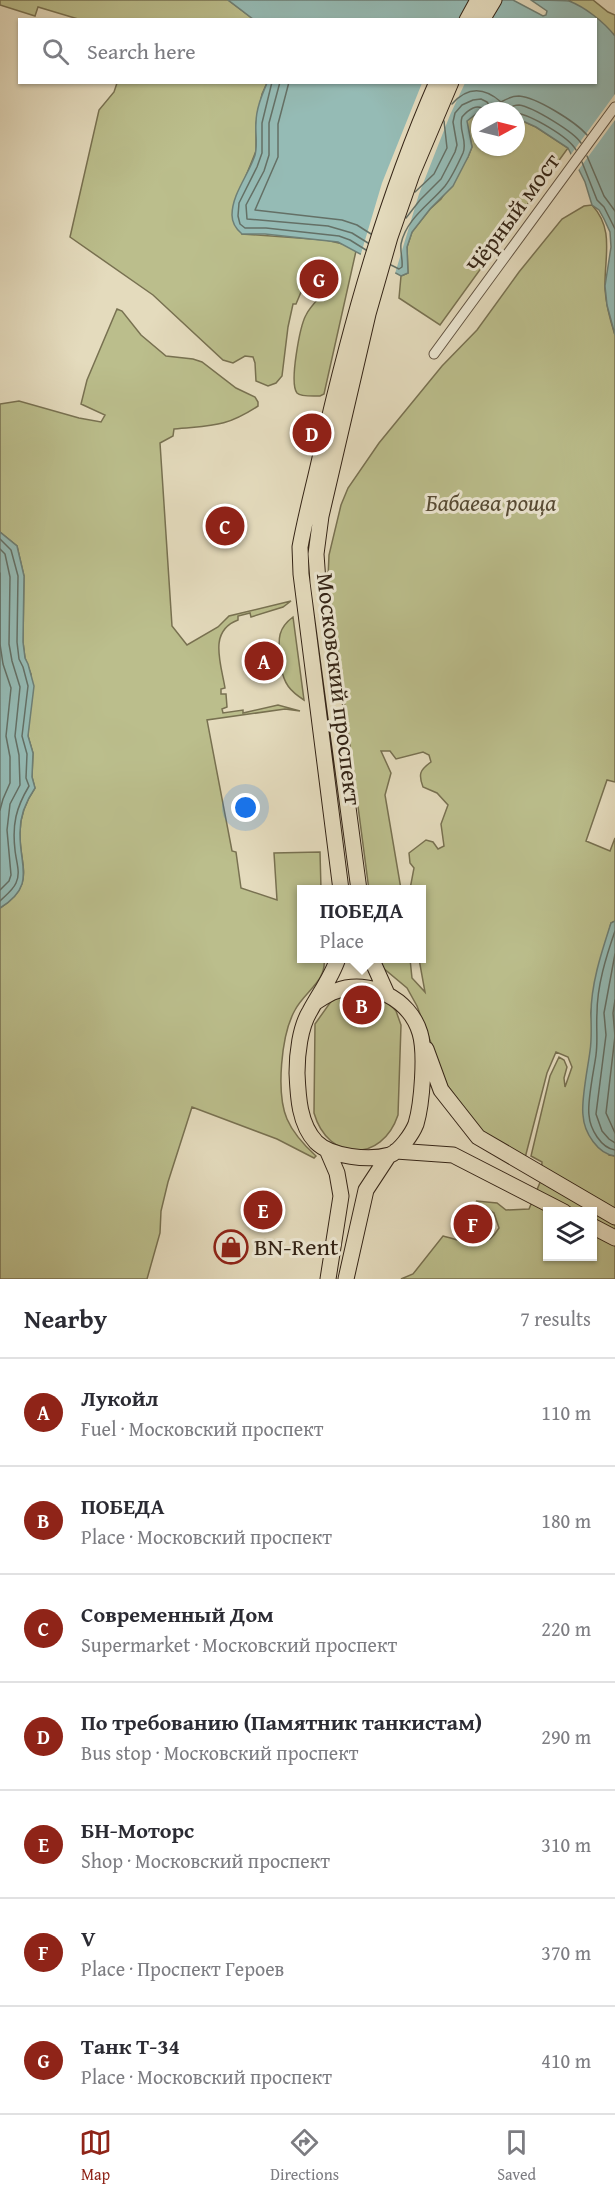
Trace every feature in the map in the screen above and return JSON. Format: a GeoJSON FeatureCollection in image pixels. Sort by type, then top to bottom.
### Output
{"type":"FeatureCollection","features":[{"type":"Feature","properties":{"kind":"main road"},"geometry":{"type":"LineString","coordinates":[[468,18],[478,0]]}},
{"type":"Feature","properties":{"kind":"main road"},"geometry":{"type":"LineString","coordinates":[[483,18],[494,0]]}},
{"type":"Feature","properties":{"kind":"main road","name":"Московский проспект"},"geometry":{"type":"LineString","coordinates":[[340,885],[300,555],[302,537],[393,193],[436,84]]}},
{"type":"Feature","properties":{"kind":"main road","name":"Московский проспект"},"geometry":{"type":"LineString","coordinates":[[358,885],[320,605],[316,554],[321,516],[362,312],[404,196],[450,84]]}},
{"type":"Feature","properties":{"kind":"main road"},"geometry":{"type":"LineString","coordinates":[[328,1279],[341,1196],[337,1173],[328,1152],[315,1141],[301,1115],[297,1071],[302,1033],[309,1012],[336,963]]}},
{"type":"Feature","properties":{"kind":"main road"},"geometry":{"type":"LineString","coordinates":[[373,963],[387,994]]}},
{"type":"Feature","properties":{"kind":"main road"},"geometry":{"type":"LineString","coordinates":[[316,1002],[337,990],[364,987],[387,994],[398,1001],[413,1017],[441,1090],[478,1137],[615,1217]]}},
{"type":"Feature","properties":{"kind":"main road"},"geometry":{"type":"LineString","coordinates":[[346,1279],[366,1190],[415,1126],[421,1104],[423,1081],[421,1035]]}},
{"type":"Feature","properties":{"kind":"main road"},"geometry":{"type":"LineString","coordinates":[[328,1152],[354,1156],[393,1153],[453,1155],[554,1207]]}},
{"type":"Feature","properties":{"kind":"main road"},"geometry":{"type":"LineString","coordinates":[[597,1229],[615,1238]]}},
{"type":"Feature","properties":{"kind":"street","name":"Чёрный мост"},"geometry":{"type":"LineString","coordinates":[[434,354],[615,107]]}},
{"type":"Feature","properties":{"kind":"green space"},"geometry":{"type":"Polygon","coordinates":[[[0,0],[228,0],[252,18],[75,18],[38,7],[35,16],[0,5],[0,0]]]}},
{"type":"Feature","properties":{"kind":"green space"},"geometry":{"type":"Polygon","coordinates":[[[568,0],[593,0],[615,15],[615,36],[597,18],[568,0]]]}},
{"type":"Feature","properties":{"kind":"green space"},"geometry":{"type":"Polygon","coordinates":[[[117,84],[267,84],[256,123],[256,151],[244,181],[242,234],[326,240],[347,245],[356,251],[324,394],[304,396],[297,393],[294,378],[298,342],[306,315],[334,277],[334,267],[329,261],[321,261],[312,266],[296,304],[293,304],[282,376],[276,383],[268,386],[256,381],[253,357],[245,356],[233,363],[223,360],[153,295],[70,237],[99,110],[114,92],[117,84]]]}},
{"type":"Feature","properties":{"kind":"green space"},"geometry":{"type":"Polygon","coordinates":[[[471,116],[471,143],[466,121],[471,116]]]}},
{"type":"Feature","properties":{"kind":"green space"},"geometry":{"type":"Polygon","coordinates":[[[525,122],[568,148],[440,325],[399,298],[401,276],[408,273],[407,247],[412,232],[441,199],[471,150],[471,156],[525,156],[525,122]]]}},
{"type":"Feature","properties":{"kind":"green space","name":"Бабаева роща"},"geometry":{"type":"Polygon","coordinates":[[[592,205],[604,224],[606,234],[606,295],[615,335],[615,782],[607,780],[586,841],[610,851],[615,838],[615,921],[611,923],[594,991],[591,1013],[609,1155],[615,1156],[615,1279],[401,1279],[413,1274],[443,1236],[467,1243],[481,1244],[493,1236],[499,1228],[494,1213],[476,1201],[497,1203],[506,1210],[529,1209],[541,1180],[542,1162],[531,1156],[550,1076],[559,1057],[564,1060],[567,1067],[564,1078],[565,1087],[572,1067],[568,1057],[556,1052],[547,1073],[525,1158],[482,1132],[447,1085],[417,1006],[407,988],[382,967],[380,963],[410,963],[412,978],[425,992],[420,963],[426,963],[426,885],[411,885],[414,868],[410,863],[409,853],[426,840],[433,842],[438,849],[444,846],[441,824],[448,805],[437,793],[423,787],[420,775],[424,767],[431,762],[429,755],[423,752],[396,759],[390,751],[381,751],[391,773],[385,795],[400,885],[368,885],[328,578],[329,555],[341,505],[348,488],[379,443],[442,366],[477,330],[519,272],[562,219],[584,206],[592,205]]]}},
{"type":"Feature","properties":{"kind":"green space"},"geometry":{"type":"Polygon","coordinates":[[[117,309],[122,311],[141,335],[166,356],[202,362],[236,388],[255,397],[258,402],[258,406],[226,422],[174,429],[173,436],[160,443],[172,626],[187,645],[218,627],[229,616],[291,601],[283,607],[251,617],[250,613],[238,616],[238,620],[223,632],[219,658],[225,688],[221,689],[221,694],[226,694],[227,707],[222,709],[223,713],[243,710],[243,713],[278,705],[300,711],[285,709],[207,720],[232,851],[236,852],[241,888],[277,900],[274,853],[320,852],[321,885],[297,885],[297,963],[324,963],[324,967],[319,980],[299,1004],[290,1021],[283,1049],[281,1080],[287,1119],[300,1139],[316,1156],[314,1158],[277,1139],[192,1107],[168,1182],[161,1211],[160,1233],[147,1279],[0,1279],[0,908],[19,891],[22,882],[24,874],[20,844],[21,819],[26,803],[35,788],[32,777],[33,753],[28,736],[31,674],[25,658],[23,642],[24,576],[17,546],[0,532],[0,404],[19,401],[101,422],[105,415],[81,404],[87,380],[117,309]]]}},
{"type":"Feature","properties":{"kind":"green space"},"geometry":{"type":"Polygon","coordinates":[[[293,617],[304,700],[288,686],[281,667],[284,666],[283,657],[280,656],[280,634],[284,625],[293,617]]]}},
{"type":"Feature","properties":{"kind":"green space"},"geometry":{"type":"Polygon","coordinates":[[[359,990],[386,1000],[396,1011],[401,1025],[398,1115],[390,1131],[380,1142],[368,1148],[355,1150],[343,1148],[331,1141],[321,1129],[314,1113],[315,1024],[332,1000],[359,990]]]}},
{"type":"Feature","properties":{"kind":"water"},"geometry":{"type":"Polygon","coordinates":[[[228,0],[513,0],[543,16],[547,11],[531,0],[569,1],[588,11],[600,20],[615,36],[615,335],[607,305],[605,286],[611,247],[610,232],[599,210],[592,205],[585,182],[568,148],[525,122],[525,102],[471,102],[471,118],[467,121],[471,142],[468,157],[453,186],[430,209],[412,232],[407,247],[408,273],[401,276],[338,242],[265,234],[242,234],[235,226],[232,215],[233,207],[255,155],[257,113],[267,84],[597,84],[597,18],[252,18],[228,0]]]}},
{"type":"Feature","properties":{"kind":"water"},"geometry":{"type":"Polygon","coordinates":[[[0,532],[17,546],[24,576],[23,642],[25,658],[34,686],[28,736],[33,753],[32,777],[35,788],[26,803],[21,819],[20,844],[24,874],[22,883],[19,891],[0,908],[0,532]]]}},
{"type":"Feature","properties":{"kind":"water"},"geometry":{"type":"Polygon","coordinates":[[[615,921],[615,1156],[603,1151],[593,1141],[586,1129],[583,1109],[591,1046],[593,991],[611,923],[615,921]]]}},
{"type":"Feature","properties":{"kind":"pier"},"geometry":{"type":"Polygon","coordinates":[[[422,84],[465,84],[419,194],[394,277],[360,257],[382,183],[422,84]]]}},
{"type":"Feature","properties":{"kind":"pier"},"geometry":{"type":"Polygon","coordinates":[[[615,94],[615,120],[577,172],[569,157],[615,94]]]}},
{"type":"Feature","properties":{"kind":"place","name":"Танк Т-34"},"geometry":{"type":"Point","coordinates":[319,279]}},
{"type":"Feature","properties":{"kind":"place","name":"По требованию (Памятник танкистам)"},"geometry":{"type":"Point","coordinates":[312,433]}},
{"type":"Feature","properties":{"kind":"place","name":"Современный Дом"},"geometry":{"type":"Point","coordinates":[225,526]}},
{"type":"Feature","properties":{"kind":"place","name":"Лукойл"},"geometry":{"type":"Point","coordinates":[264,661]}},
{"type":"Feature","properties":{"kind":"place","name":"ПОБЕДА"},"geometry":{"type":"Point","coordinates":[362,1005]}},
{"type":"Feature","properties":{"kind":"place","name":"БН-Моторс"},"geometry":{"type":"Point","coordinates":[263,1210]}},
{"type":"Feature","properties":{"kind":"place","name":"V"},"geometry":{"type":"Point","coordinates":[473,1224]}},
{"type":"Feature","properties":{"kind":"place","name":"BN-Rent"},"geometry":{"type":"Point","coordinates":[231,1247]}}]}
